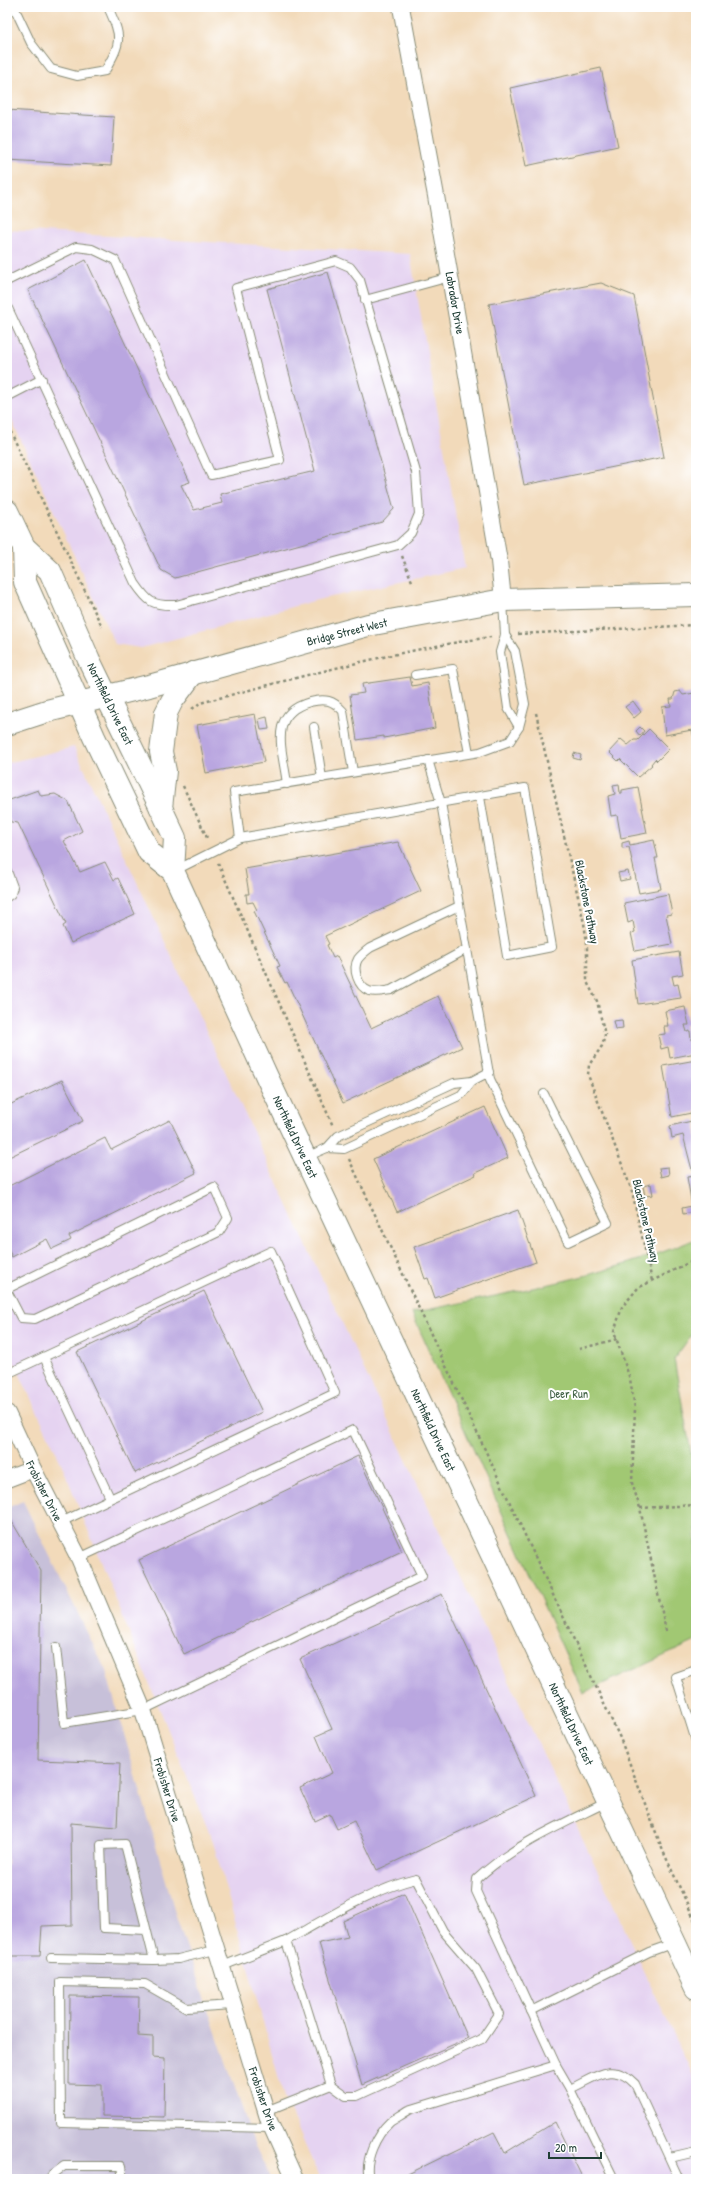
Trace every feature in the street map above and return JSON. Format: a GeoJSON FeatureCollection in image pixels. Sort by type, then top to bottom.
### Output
{"type":"FeatureCollection","features":[{"type":"Feature","properties":{"kind":"main road","name":"Northfield Drive East"},"geometry":{"type":"LineString","coordinates":[[7,511],[24,547],[50,571],[107,696],[161,808],[174,838],[173,871],[304,1158],[696,1988]]}},
{"type":"Feature","properties":{"kind":"main road","name":"Northfield Drive East"},"geometry":{"type":"LineString","coordinates":[[24,547],[25,582],[79,703],[149,852],[173,871]]}},
{"type":"Feature","properties":{"kind":"main road","name":"Bridge Street West"},"geometry":{"type":"LineString","coordinates":[[7,724],[47,711],[368,625],[503,600],[696,595]]}},
{"type":"Feature","properties":{"kind":"main road"},"geometry":{"type":"LineString","coordinates":[[161,808],[165,771],[161,752],[166,713],[172,701],[193,673]]}},
{"type":"Feature","properties":{"kind":"street","name":"Labrador Drive"},"geometry":{"type":"LineString","coordinates":[[401,7],[499,561],[503,600]]}},
{"type":"Feature","properties":{"kind":"street","name":"Frobisher Drive"},"geometry":{"type":"LineString","coordinates":[[7,1413],[33,1469],[79,1558],[143,1710],[220,1967],[266,2111],[295,2179]]}},
{"type":"Feature","properties":{"kind":"street"},"geometry":{"type":"LineString","coordinates":[[7,1479],[33,1469]]}},
{"type":"Feature","properties":{"kind":"lane"},"geometry":{"type":"LineString","coordinates":[[14,7],[31,43],[51,69],[77,76],[105,71],[116,51],[119,31],[108,7]]}},
{"type":"Feature","properties":{"kind":"lane"},"geometry":{"type":"LineString","coordinates":[[7,281],[76,247],[92,250],[115,260],[211,475],[280,460],[236,288],[336,261],[350,267],[360,280],[416,472],[419,514],[411,533],[398,544],[176,605],[159,606],[144,597],[135,583],[7,306]]}},
{"type":"Feature","properties":{"kind":"lane"},"geometry":{"type":"LineString","coordinates":[[365,300],[450,278]]}},
{"type":"Feature","properties":{"kind":"lane"},"geometry":{"type":"LineString","coordinates":[[7,398],[42,379]]}},
{"type":"Feature","properties":{"kind":"lane"},"geometry":{"type":"LineString","coordinates":[[503,600],[505,635],[500,652],[508,708],[519,728]]}},
{"type":"Feature","properties":{"kind":"lane"},"geometry":{"type":"LineString","coordinates":[[240,838],[234,792],[480,752],[510,741],[519,728],[525,704],[515,651],[505,635]]}},
{"type":"Feature","properties":{"kind":"lane"},"geometry":{"type":"LineString","coordinates":[[415,675],[453,669],[468,753]]}},
{"type":"Feature","properties":{"kind":"lane"},"geometry":{"type":"LineString","coordinates":[[287,784],[280,730],[282,721],[292,710],[303,704],[317,700],[328,700],[343,711],[353,772]]}},
{"type":"Feature","properties":{"kind":"lane"},"geometry":{"type":"LineString","coordinates":[[314,727],[322,778]]}},
{"type":"Feature","properties":{"kind":"lane"},"geometry":{"type":"LineString","coordinates":[[428,760],[441,803],[490,1079],[568,1242],[608,1223],[544,1094]]}},
{"type":"Feature","properties":{"kind":"lane"},"geometry":{"type":"LineString","coordinates":[[173,871],[240,838],[525,788],[552,947],[507,956],[480,797]]}},
{"type":"Feature","properties":{"kind":"lane"},"geometry":{"type":"LineString","coordinates":[[7,871],[13,887],[7,897]]}},
{"type":"Feature","properties":{"kind":"lane"},"geometry":{"type":"LineString","coordinates":[[459,906],[370,948],[358,959],[355,966],[356,975],[361,985],[369,991],[379,992],[391,990],[467,949]]}},
{"type":"Feature","properties":{"kind":"lane"},"geometry":{"type":"LineString","coordinates":[[304,1158],[327,1148],[338,1136],[454,1083],[472,1081],[489,1072]]}},
{"type":"Feature","properties":{"kind":"lane"},"geometry":{"type":"LineString","coordinates":[[327,1148],[344,1149],[461,1095],[472,1081]]}},
{"type":"Feature","properties":{"kind":"lane"},"geometry":{"type":"LineString","coordinates":[[214,1187],[228,1218],[219,1232],[35,1319],[21,1318],[7,1290],[214,1187]]}},
{"type":"Feature","properties":{"kind":"lane"},"geometry":{"type":"LineString","coordinates":[[7,1374],[271,1251],[335,1392],[60,1522]]}},
{"type":"Feature","properties":{"kind":"lane"},"geometry":{"type":"LineString","coordinates":[[44,1357],[110,1498]]}},
{"type":"Feature","properties":{"kind":"lane"},"geometry":{"type":"LineString","coordinates":[[56,1647],[64,1723],[143,1710],[422,1576],[353,1430],[79,1558]]}},
{"type":"Feature","properties":{"kind":"lane"},"geometry":{"type":"LineString","coordinates":[[696,1670],[676,1677],[696,1741]]}},
{"type":"Feature","properties":{"kind":"lane"},"geometry":{"type":"LineString","coordinates":[[608,1802],[492,1865],[477,1879],[476,1891],[556,2065],[570,2089],[614,2179]]}},
{"type":"Feature","properties":{"kind":"lane"},"geometry":{"type":"LineString","coordinates":[[146,1930],[104,1928],[101,1845],[126,1844],[154,1960]]}},
{"type":"Feature","properties":{"kind":"lane"},"geometry":{"type":"LineString","coordinates":[[220,1967],[286,1941],[328,1917],[401,1882],[416,1879],[443,1931],[476,1969],[499,2014],[482,2039],[357,2096],[346,2096],[331,2085],[286,1941]]}},
{"type":"Feature","properties":{"kind":"lane"},"geometry":{"type":"LineString","coordinates":[[531,2011],[649,1952],[674,1943]]}},
{"type":"Feature","properties":{"kind":"lane"},"geometry":{"type":"LineString","coordinates":[[51,1958],[178,1959],[215,1950]]}},
{"type":"Feature","properties":{"kind":"lane"},"geometry":{"type":"LineString","coordinates":[[232,2005],[187,2008],[145,1984],[60,1982],[61,2123],[272,2128]]}},
{"type":"Feature","properties":{"kind":"lane"},"geometry":{"type":"LineString","coordinates":[[369,2179],[367,2170],[369,2158],[379,2136],[390,2122],[409,2110],[556,2065]]}},
{"type":"Feature","properties":{"kind":"lane"},"geometry":{"type":"LineString","coordinates":[[570,2089],[611,2071],[619,2072],[628,2077],[635,2084],[679,2179]]}},
{"type":"Feature","properties":{"kind":"lane"},"geometry":{"type":"LineString","coordinates":[[266,2111],[331,2085]]}},
{"type":"Feature","properties":{"kind":"lane"},"geometry":{"type":"LineString","coordinates":[[670,2158],[696,2152]]}},
{"type":"Feature","properties":{"kind":"lane"},"geometry":{"type":"LineString","coordinates":[[50,2179],[52,2175],[64,2166],[121,2166],[123,2179]]}},
{"type":"Feature","properties":{"kind":"path"},"geometry":{"type":"LineString","coordinates":[[7,426],[102,627]]}},
{"type":"Feature","properties":{"kind":"path"},"geometry":{"type":"LineString","coordinates":[[398,544],[413,584]]}},
{"type":"Feature","properties":{"kind":"path"},"geometry":{"type":"LineString","coordinates":[[190,710],[200,703],[314,673],[460,641],[505,635],[696,625]]}},
{"type":"Feature","properties":{"kind":"path"},"geometry":{"type":"LineString","coordinates":[[522,634],[523,642]]}},
{"type":"Feature","properties":{"kind":"path","name":"Blackstone Pathway"},"geometry":{"type":"LineString","coordinates":[[536,712],[584,923],[587,943],[587,982],[597,1001],[604,1035],[602,1046],[589,1066],[588,1075],[632,1191],[652,1281]]}},
{"type":"Feature","properties":{"kind":"path"},"geometry":{"type":"LineString","coordinates":[[181,781],[338,1136]]}},
{"type":"Feature","properties":{"kind":"path"},"geometry":{"type":"LineString","coordinates":[[344,1149],[620,1738],[663,1851],[696,1923]]}},
{"type":"Feature","properties":{"kind":"path"},"geometry":{"type":"LineString","coordinates":[[666,1631],[640,1508],[632,1483],[635,1408],[630,1379],[614,1332],[622,1307],[638,1288],[696,1259]]}},
{"type":"Feature","properties":{"kind":"path"},"geometry":{"type":"LineString","coordinates":[[579,1349],[617,1339]]}},
{"type":"Feature","properties":{"kind":"path"},"geometry":{"type":"LineString","coordinates":[[640,1508],[696,1505]]}},
{"type":"Feature","properties":{"kind":"shaded area"},"geometry":{"type":"Polygon","coordinates":[[[7,230],[410,254],[465,568],[317,600],[141,648],[115,644],[7,410],[7,230]]]}},
{"type":"Feature","properties":{"kind":"shaded area"},"geometry":{"type":"Polygon","coordinates":[[[74,747],[696,2082],[696,2179],[320,2179],[284,2097],[213,1842],[62,1465],[7,1347],[7,763],[74,747]]]}},
{"type":"Feature","properties":{"kind":"shaded area"},"geometry":{"type":"Polygon","coordinates":[[[23,1501],[106,1671],[177,1919],[255,2146],[271,2179],[7,2179],[7,1508],[23,1501]]]}},
{"type":"Feature","properties":{"kind":"green space","name":"Deer Run"},"geometry":{"type":"Polygon","coordinates":[[[696,1239],[696,1329],[674,1359],[696,1481],[696,1641],[583,1693],[412,1313],[520,1291],[592,1274],[627,1264],[696,1239]]]}},
{"type":"Feature","properties":{"kind":"building"},"geometry":{"type":"Polygon","coordinates":[[[601,68],[618,146],[526,166],[510,88],[601,68]]]}},
{"type":"Feature","properties":{"kind":"building"},"geometry":{"type":"Polygon","coordinates":[[[7,110],[114,117],[111,166],[7,160],[7,110]]]}},
{"type":"Feature","properties":{"kind":"building"},"geometry":{"type":"Polygon","coordinates":[[[86,260],[190,482],[181,485],[194,510],[222,503],[220,494],[315,471],[267,289],[328,272],[394,509],[382,522],[175,578],[161,570],[28,290],[86,260]]]}},
{"type":"Feature","properties":{"kind":"building"},"geometry":{"type":"Polygon","coordinates":[[[601,283],[634,296],[664,457],[524,485],[489,304],[601,283]]]}},
{"type":"Feature","properties":{"kind":"building"},"geometry":{"type":"Polygon","coordinates":[[[410,677],[412,686],[428,683],[435,728],[384,738],[384,736],[357,740],[350,695],[364,693],[362,684],[410,677]]]}},
{"type":"Feature","properties":{"kind":"building"},"geometry":{"type":"Polygon","coordinates":[[[680,691],[683,695],[694,693],[696,706],[696,737],[694,738],[692,730],[665,735],[662,707],[671,706],[670,699],[673,699],[675,692],[680,691]]]}},
{"type":"Feature","properties":{"kind":"building"},"geometry":{"type":"Polygon","coordinates":[[[633,701],[641,712],[634,718],[625,707],[633,701]]]}},
{"type":"Feature","properties":{"kind":"building"},"geometry":{"type":"Polygon","coordinates":[[[255,714],[264,762],[206,773],[197,725],[255,714]]]}},
{"type":"Feature","properties":{"kind":"building"},"geometry":{"type":"Polygon","coordinates":[[[267,717],[269,729],[261,730],[259,719],[267,717]]]}},
{"type":"Feature","properties":{"kind":"building"},"geometry":{"type":"Polygon","coordinates":[[[640,727],[644,731],[640,736],[636,731],[640,727]]]}},
{"type":"Feature","properties":{"kind":"building"},"geometry":{"type":"Polygon","coordinates":[[[649,729],[669,749],[657,761],[655,759],[651,764],[652,765],[638,777],[620,759],[618,761],[609,752],[621,739],[628,745],[634,740],[638,740],[649,729]]]}},
{"type":"Feature","properties":{"kind":"building"},"geometry":{"type":"Polygon","coordinates":[[[574,753],[581,755],[580,760],[573,758],[574,753]]]}},
{"type":"Feature","properties":{"kind":"building"},"geometry":{"type":"Polygon","coordinates":[[[619,784],[620,793],[622,793],[622,790],[638,787],[647,833],[621,838],[617,815],[611,816],[608,796],[615,794],[613,785],[619,784]]]}},
{"type":"Feature","properties":{"kind":"building"},"geometry":{"type":"Polygon","coordinates":[[[38,790],[41,796],[55,794],[68,801],[82,831],[64,841],[80,872],[105,862],[114,880],[118,878],[135,914],[71,943],[63,926],[66,924],[18,823],[11,822],[7,814],[7,801],[38,790]]]}},
{"type":"Feature","properties":{"kind":"building"},"geometry":{"type":"Polygon","coordinates":[[[654,840],[658,858],[655,858],[661,889],[639,893],[629,847],[622,848],[622,843],[629,841],[630,845],[654,840]]]}},
{"type":"Feature","properties":{"kind":"building"},"geometry":{"type":"Polygon","coordinates":[[[398,842],[421,891],[325,936],[329,944],[327,945],[333,958],[337,956],[371,1028],[438,996],[462,1047],[343,1103],[287,982],[285,983],[277,967],[280,966],[254,911],[257,910],[253,902],[247,903],[246,894],[249,894],[245,869],[398,842]]]}},
{"type":"Feature","properties":{"kind":"building"},"geometry":{"type":"Polygon","coordinates":[[[628,871],[630,879],[620,881],[618,873],[628,871]]]}},
{"type":"Feature","properties":{"kind":"building"},"geometry":{"type":"Polygon","coordinates":[[[668,894],[672,914],[666,915],[672,944],[635,951],[631,933],[635,932],[633,921],[628,923],[624,903],[668,894]]]}},
{"type":"Feature","properties":{"kind":"building"},"geometry":{"type":"Polygon","coordinates":[[[679,952],[683,974],[672,976],[674,985],[678,984],[681,998],[638,1004],[632,960],[679,952]]]}},
{"type":"Feature","properties":{"kind":"building"},"geometry":{"type":"Polygon","coordinates":[[[685,1007],[689,1025],[685,1025],[687,1032],[690,1031],[691,1040],[694,1040],[696,1053],[670,1058],[668,1047],[661,1049],[658,1035],[665,1034],[664,1026],[668,1026],[665,1011],[685,1007]]]}},
{"type":"Feature","properties":{"kind":"building"},"geometry":{"type":"Polygon","coordinates":[[[622,1020],[623,1028],[615,1029],[613,1021],[622,1020]]]}},
{"type":"Feature","properties":{"kind":"building"},"geometry":{"type":"Polygon","coordinates":[[[696,1060],[696,1112],[672,1117],[663,1066],[696,1060]]]}},
{"type":"Feature","properties":{"kind":"building"},"geometry":{"type":"Polygon","coordinates":[[[62,1080],[83,1121],[7,1158],[7,1106],[62,1080]]]}},
{"type":"Feature","properties":{"kind":"building"},"geometry":{"type":"Polygon","coordinates":[[[485,1107],[508,1158],[475,1173],[476,1175],[397,1212],[373,1159],[485,1107]]]}},
{"type":"Feature","properties":{"kind":"building"},"geometry":{"type":"Polygon","coordinates":[[[170,1120],[196,1173],[69,1236],[71,1240],[52,1249],[47,1239],[12,1257],[7,1247],[7,1187],[105,1138],[111,1150],[170,1120]]]}},
{"type":"Feature","properties":{"kind":"building"},"geometry":{"type":"Polygon","coordinates":[[[696,1120],[696,1170],[692,1170],[683,1135],[672,1138],[670,1126],[696,1120]]]}},
{"type":"Feature","properties":{"kind":"building"},"geometry":{"type":"Polygon","coordinates":[[[668,1167],[669,1175],[661,1177],[659,1168],[668,1167]]]}},
{"type":"Feature","properties":{"kind":"building"},"geometry":{"type":"Polygon","coordinates":[[[696,1176],[695,1221],[694,1212],[683,1214],[682,1208],[692,1206],[687,1177],[696,1176]]]}},
{"type":"Feature","properties":{"kind":"building"},"geometry":{"type":"Polygon","coordinates":[[[651,1184],[653,1195],[645,1196],[643,1186],[651,1184]]]}},
{"type":"Feature","properties":{"kind":"building"},"geometry":{"type":"Polygon","coordinates":[[[518,1210],[536,1262],[435,1298],[428,1278],[425,1279],[414,1247],[518,1210]]]}},
{"type":"Feature","properties":{"kind":"building"},"geometry":{"type":"Polygon","coordinates":[[[204,1291],[262,1412],[135,1473],[77,1352],[204,1291]]]}},
{"type":"Feature","properties":{"kind":"building"},"geometry":{"type":"Polygon","coordinates":[[[358,1456],[402,1551],[184,1654],[139,1560],[358,1456]]]}},
{"type":"Feature","properties":{"kind":"building"},"geometry":{"type":"Polygon","coordinates":[[[11,1520],[41,1571],[38,1760],[120,1763],[117,1827],[71,1823],[72,1925],[42,1926],[40,1956],[7,1956],[7,1522],[11,1520]]]}},
{"type":"Feature","properties":{"kind":"building"},"geometry":{"type":"Polygon","coordinates":[[[442,1594],[536,1796],[377,1870],[354,1821],[337,1829],[330,1814],[315,1821],[300,1788],[332,1773],[316,1736],[332,1729],[300,1659],[442,1594]]]}},
{"type":"Feature","properties":{"kind":"building"},"geometry":{"type":"Polygon","coordinates":[[[404,1893],[468,2038],[362,2085],[319,1943],[348,1937],[343,1921],[404,1893]]]}},
{"type":"Feature","properties":{"kind":"building"},"geometry":{"type":"Polygon","coordinates":[[[70,1996],[139,1997],[138,2036],[153,2037],[153,2057],[165,2058],[164,2117],[102,2116],[102,2085],[69,2084],[70,1996]]]}},
{"type":"Feature","properties":{"kind":"building"},"geometry":{"type":"Polygon","coordinates":[[[555,2122],[583,2179],[411,2179],[408,2174],[494,2132],[505,2153],[555,2122]]]}}]}
